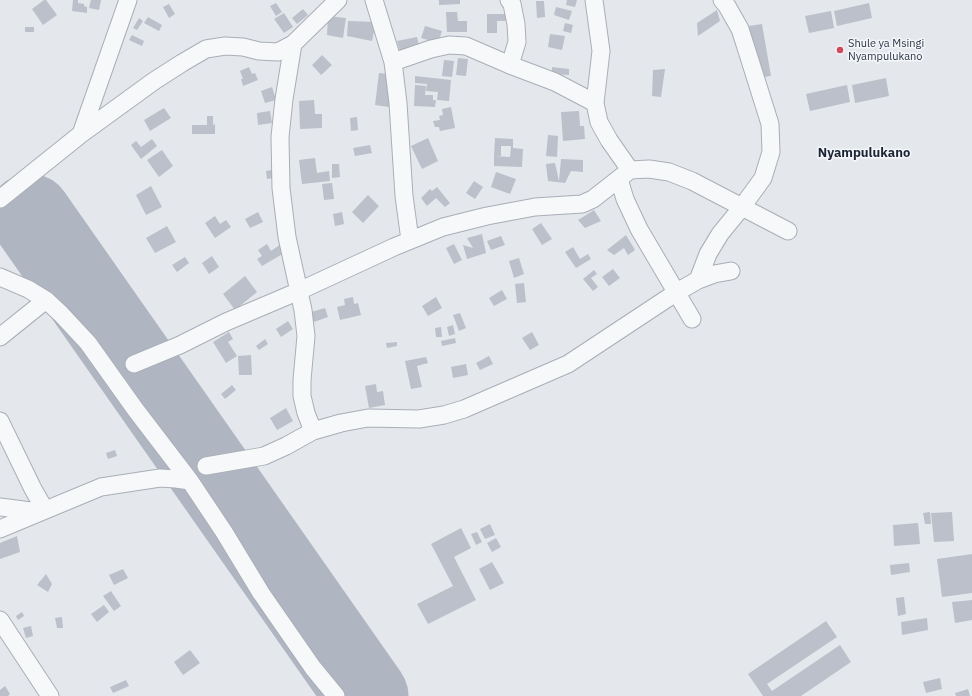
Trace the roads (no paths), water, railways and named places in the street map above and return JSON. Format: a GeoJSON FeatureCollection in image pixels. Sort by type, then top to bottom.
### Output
{"type":"FeatureCollection","features":[{"type":"Feature","properties":{"kind":"street"},"geometry":{"type":"LineString","coordinates":[[81,134],[128,0]]}},
{"type":"Feature","properties":{"kind":"street"},"geometry":{"type":"LineString","coordinates":[[0,199],[81,134],[154,82],[206,49],[225,46],[278,52],[293,44],[338,0]]}},
{"type":"Feature","properties":{"kind":"street"},"geometry":{"type":"LineString","coordinates":[[374,0],[393,62],[398,103],[404,196],[410,240]]}},
{"type":"Feature","properties":{"kind":"street"},"geometry":{"type":"LineString","coordinates":[[510,0],[516,24],[517,42],[510,65]]}},
{"type":"Feature","properties":{"kind":"street"},"geometry":{"type":"LineString","coordinates":[[594,0],[601,51],[596,104],[599,122],[609,140],[624,175],[626,199],[639,229],[692,319]]}},
{"type":"Feature","properties":{"kind":"street"},"geometry":{"type":"LineString","coordinates":[[698,280],[708,254],[720,234],[763,178],[771,152],[770,124],[740,29],[722,0]]}},
{"type":"Feature","properties":{"kind":"street"},"geometry":{"type":"LineString","coordinates":[[293,44],[284,99],[280,137],[281,181],[287,238],[299,292],[306,336],[302,396],[306,413],[313,431]]}},
{"type":"Feature","properties":{"kind":"street"},"geometry":{"type":"LineString","coordinates":[[393,62],[431,49],[449,45],[466,46],[555,82],[596,104]]}},
{"type":"Feature","properties":{"kind":"street"},"geometry":{"type":"LineString","coordinates":[[134,364],[180,345],[226,322],[299,292],[410,240],[443,227],[487,216],[534,207],[582,204],[594,199],[624,175],[649,169],[668,172],[692,181],[788,231]]}},
{"type":"Feature","properties":{"kind":"street"},"geometry":{"type":"LineString","coordinates":[[206,466],[264,456],[313,431],[341,422],[368,418],[419,419],[444,415],[464,409],[568,364],[677,292],[698,280],[714,274],[732,271]]}},
{"type":"Feature","properties":{"kind":"street"},"geometry":{"type":"LineString","coordinates":[[0,277],[46,300],[62,314],[88,343],[190,482],[224,532],[261,593],[313,668],[336,696]]}},
{"type":"Feature","properties":{"kind":"street"},"geometry":{"type":"LineString","coordinates":[[0,337],[46,300]]}},
{"type":"Feature","properties":{"kind":"street"},"geometry":{"type":"LineString","coordinates":[[0,421],[42,511]]}},
{"type":"Feature","properties":{"kind":"street"},"geometry":{"type":"LineString","coordinates":[[0,529],[101,487],[160,478],[190,482]]}},
{"type":"Feature","properties":{"kind":"street"},"geometry":{"type":"LineString","coordinates":[[0,507],[42,511]]}},
{"type":"Feature","properties":{"kind":"street"},"geometry":{"type":"LineString","coordinates":[[0,620],[50,696]]}},
{"type":"Feature","properties":{"kind":"place","name":"Shule ya Msingi Nyampulukano"},"geometry":{"type":"Point","coordinates":[840,50]}},
{"type":"Feature","properties":{"kind":"district","name":"Nyampulukano"},"geometry":{"type":"Point","coordinates":[864,153]}}]}
